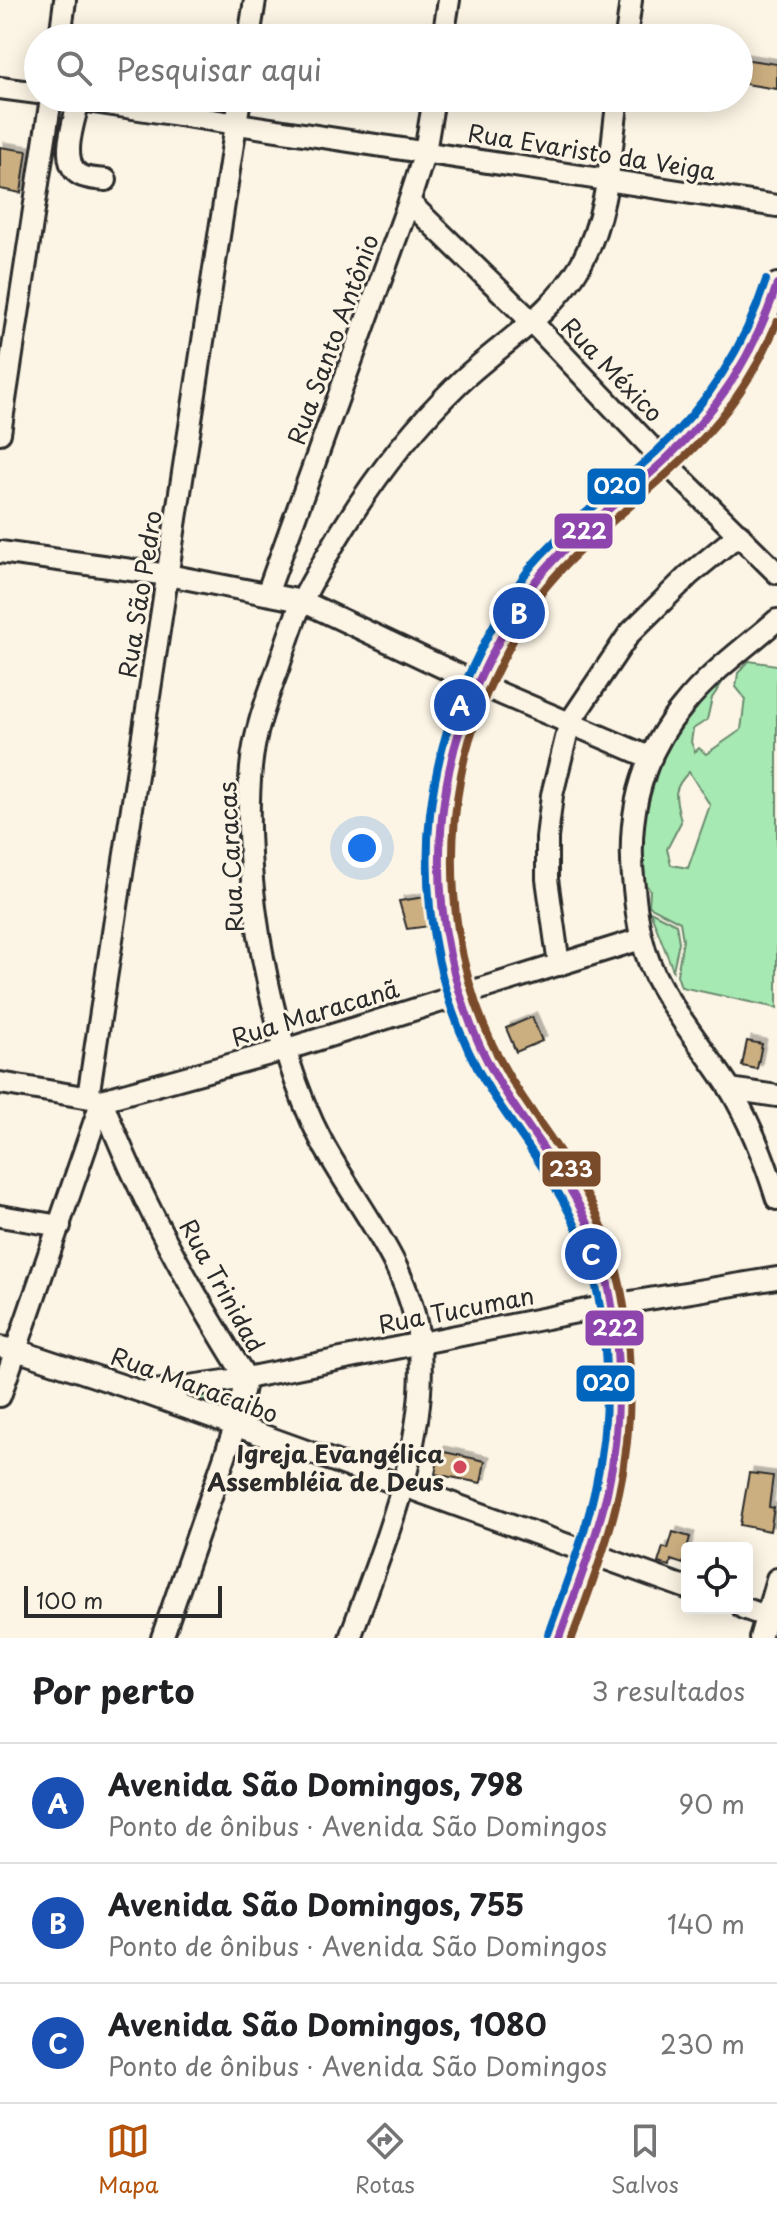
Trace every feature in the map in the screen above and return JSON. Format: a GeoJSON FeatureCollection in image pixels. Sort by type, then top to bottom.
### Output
{"type":"FeatureCollection","features":[{"type":"Feature","properties":{"kind":"street"},"geometry":{"type":"LineString","coordinates":[[62,24],[65,0]]}},
{"type":"Feature","properties":{"kind":"street"},"geometry":{"type":"LineString","coordinates":[[251,24],[255,0]]}},
{"type":"Feature","properties":{"kind":"street"},"geometry":{"type":"LineString","coordinates":[[445,24],[449,0]]}},
{"type":"Feature","properties":{"kind":"street"},"geometry":{"type":"LineString","coordinates":[[628,24],[631,0]]}},
{"type":"Feature","properties":{"kind":"street"},"geometry":{"type":"LineString","coordinates":[[0,88],[24,91]]}},
{"type":"Feature","properties":{"kind":"street"},"geometry":{"type":"LineString","coordinates":[[0,433],[49,112]]}},
{"type":"Feature","properties":{"kind":"street"},"geometry":{"type":"LineString","coordinates":[[72,112],[69,155],[73,168],[81,176],[106,180]]}},
{"type":"Feature","properties":{"kind":"street","name":"Rua Evaristo da Veiga"},"geometry":{"type":"LineString","coordinates":[[158,112],[777,206]]}},
{"type":"Feature","properties":{"kind":"street","name":"Rua São Pedro"},"geometry":{"type":"LineString","coordinates":[[0,1396],[8,1349],[60,1226],[90,1139],[168,575],[238,112]]}},
{"type":"Feature","properties":{"kind":"street","name":"Rua Santo Antônio"},"geometry":{"type":"LineString","coordinates":[[267,594],[409,202],[425,152],[432,112]]}},
{"type":"Feature","properties":{"kind":"street","name":"Rua Caracas"},"geometry":{"type":"LineString","coordinates":[[350,1638],[404,1486],[418,1404],[419,1343],[412,1306],[399,1273],[321,1140],[284,1050],[253,890],[251,767],[262,712],[302,601],[347,520],[420,422],[464,378],[532,322],[557,297],[578,269],[595,237],[603,206],[616,112]]}},
{"type":"Feature","properties":{"kind":"street","name":"Rua México"},"geometry":{"type":"LineString","coordinates":[[409,202],[532,322],[664,461],[777,573]]}},
{"type":"Feature","properties":{"kind":"street"},"geometry":{"type":"LineString","coordinates":[[559,1638],[591,1553],[612,1469],[618,1377],[612,1305],[595,1241],[585,1217],[496,1077],[459,995],[439,874],[441,825],[450,765],[465,708],[476,683],[538,578],[565,548],[664,461],[730,388],[758,343],[777,284]]}},
{"type":"Feature","properties":{"kind":"street"},"geometry":{"type":"LineString","coordinates":[[559,965],[547,879],[547,838],[552,795],[570,722],[629,634],[689,575],[739,534]]}},
{"type":"Feature","properties":{"kind":"street"},"geometry":{"type":"LineString","coordinates":[[0,552],[168,575],[302,601],[476,683],[651,758]]}},
{"type":"Feature","properties":{"kind":"street"},"geometry":{"type":"LineString","coordinates":[[777,620],[683,705],[651,758],[634,807],[631,835],[641,939],[661,986],[730,1089],[747,1121],[777,1199]]}},
{"type":"Feature","properties":{"kind":"street","name":"Rua Maracanã"},"geometry":{"type":"LineString","coordinates":[[0,1083],[95,1099],[284,1050],[641,939]]}},
{"type":"Feature","properties":{"kind":"street"},"geometry":{"type":"LineString","coordinates":[[730,1089],[777,1096]]}},
{"type":"Feature","properties":{"kind":"street","name":"Rua Trinidad"},"geometry":{"type":"LineString","coordinates":[[95,1099],[178,1262],[246,1378],[235,1427],[162,1638]]}},
{"type":"Feature","properties":{"kind":"street"},"geometry":{"type":"LineString","coordinates":[[90,1139],[105,1138],[118,1143]]}},
{"type":"Feature","properties":{"kind":"street"},"geometry":{"type":"LineString","coordinates":[[0,1216],[60,1226]]}},
{"type":"Feature","properties":{"kind":"street","name":"Rua Tucuman"},"geometry":{"type":"LineString","coordinates":[[145,1393],[246,1378],[612,1305],[777,1278]]}},
{"type":"Feature","properties":{"kind":"street","name":"Rua Maracaibo"},"geometry":{"type":"LineString","coordinates":[[8,1349],[145,1393],[681,1586]]}},
{"type":"Feature","properties":{"kind":"street"},"geometry":{"type":"LineString","coordinates":[[760,1638],[772,1618],[777,1579]]}},
{"type":"Feature","properties":{"kind":"street"},"geometry":{"type":"LineString","coordinates":[[753,1611],[772,1618]]}},
{"type":"Feature","properties":{"kind":"green space"},"geometry":{"type":"Polygon","coordinates":[[[749,661],[777,665],[777,1008],[681,987],[677,975],[683,940],[680,922],[649,906],[650,890],[643,881],[641,845],[645,815],[664,750],[684,717],[728,674],[712,698],[707,720],[693,729],[691,742],[695,752],[699,748],[706,754],[741,730],[745,698],[736,687],[738,673],[749,661]],[[689,772],[677,791],[681,822],[667,849],[671,865],[688,868],[710,805],[689,772]]]}},
{"type":"Feature","properties":{"kind":"green space"},"geometry":{"type":"Polygon","coordinates":[[[650,911],[676,924],[679,942],[673,970],[650,911]]]}},
{"type":"Feature","properties":{"kind":"green space"},"geometry":{"type":"Polygon","coordinates":[[[233,1392],[229,1415],[181,1397],[233,1392]]]}},
{"type":"Feature","properties":{"kind":"building"},"geometry":{"type":"Polygon","coordinates":[[[753,60],[777,64],[777,89],[753,85],[753,60]]]}},
{"type":"Feature","properties":{"kind":"building"},"geometry":{"type":"Polygon","coordinates":[[[0,147],[27,151],[21,193],[0,189],[0,147]]]}},
{"type":"Feature","properties":{"kind":"building"},"geometry":{"type":"Polygon","coordinates":[[[425,897],[430,926],[407,929],[399,901],[425,897]]]}},
{"type":"Feature","properties":{"kind":"building"},"geometry":{"type":"Polygon","coordinates":[[[532,1017],[542,1041],[516,1052],[506,1028],[532,1017]]]}},
{"type":"Feature","properties":{"kind":"building"},"geometry":{"type":"Polygon","coordinates":[[[747,1041],[762,1044],[757,1069],[742,1066],[747,1041]]]}},
{"type":"Feature","properties":{"kind":"building","name":"Igreja Evangélica Assembléia de Deus"},"geometry":{"type":"Polygon","coordinates":[[[440,1451],[485,1461],[481,1483],[435,1474],[440,1451]]]}},
{"type":"Feature","properties":{"kind":"building"},"geometry":{"type":"Polygon","coordinates":[[[749,1473],[773,1476],[769,1507],[774,1508],[770,1531],[740,1525],[749,1473]]]}},
{"type":"Feature","properties":{"kind":"building"},"geometry":{"type":"Polygon","coordinates":[[[673,1532],[690,1537],[689,1542],[681,1542],[681,1563],[671,1560],[670,1566],[658,1563],[663,1547],[668,1549],[673,1532]]]}},
{"type":"Feature","properties":{"kind":"transit line","name":"020"},"geometry":{"type":"LineString","coordinates":[[548,1634],[585,1526],[601,1460],[606,1364],[599,1300],[592,1269],[573,1221],[552,1183],[491,1092],[459,1028],[447,994],[438,958],[428,886],[434,787],[444,740],[459,696],[516,587],[547,549],[657,451],[693,414],[736,351],[766,280]]}},
{"type":"Feature","properties":{"kind":"transit line","name":"222"},"geometry":{"type":"LineString","coordinates":[[559,1638],[597,1530],[613,1463],[618,1364],[611,1298],[604,1267],[585,1217],[499,1082],[469,1021],[458,988],[444,920],[441,886],[440,852],[445,793],[469,704],[488,661],[524,598],[541,574],[570,544],[664,461],[718,401],[746,358],[777,284]]}},
{"type":"Feature","properties":{"kind":"transit line","name":"233"},"geometry":{"type":"LineString","coordinates":[[572,1638],[609,1533],[624,1466],[630,1399],[627,1330],[615,1264],[596,1212],[509,1076],[476,1005],[458,930],[454,891],[455,813],[469,740],[487,692],[539,596],[578,552],[670,471],[718,421],[757,364],[777,322]]}},
{"type":"Feature","properties":{"kind":"place","name":"Avenida São Domingos, 755"},"geometry":{"type":"Point","coordinates":[519,613]}},
{"type":"Feature","properties":{"kind":"place","name":"Avenida São Domingos, 798"},"geometry":{"type":"Point","coordinates":[460,705]}},
{"type":"Feature","properties":{"kind":"place","name":"Avenida São Domingos, 1080"},"geometry":{"type":"Point","coordinates":[591,1254]}},
{"type":"Feature","properties":{"kind":"place","name":"Igreja Evangélica Assembléia de Deus"},"geometry":{"type":"Point","coordinates":[460,1467]}}]}
